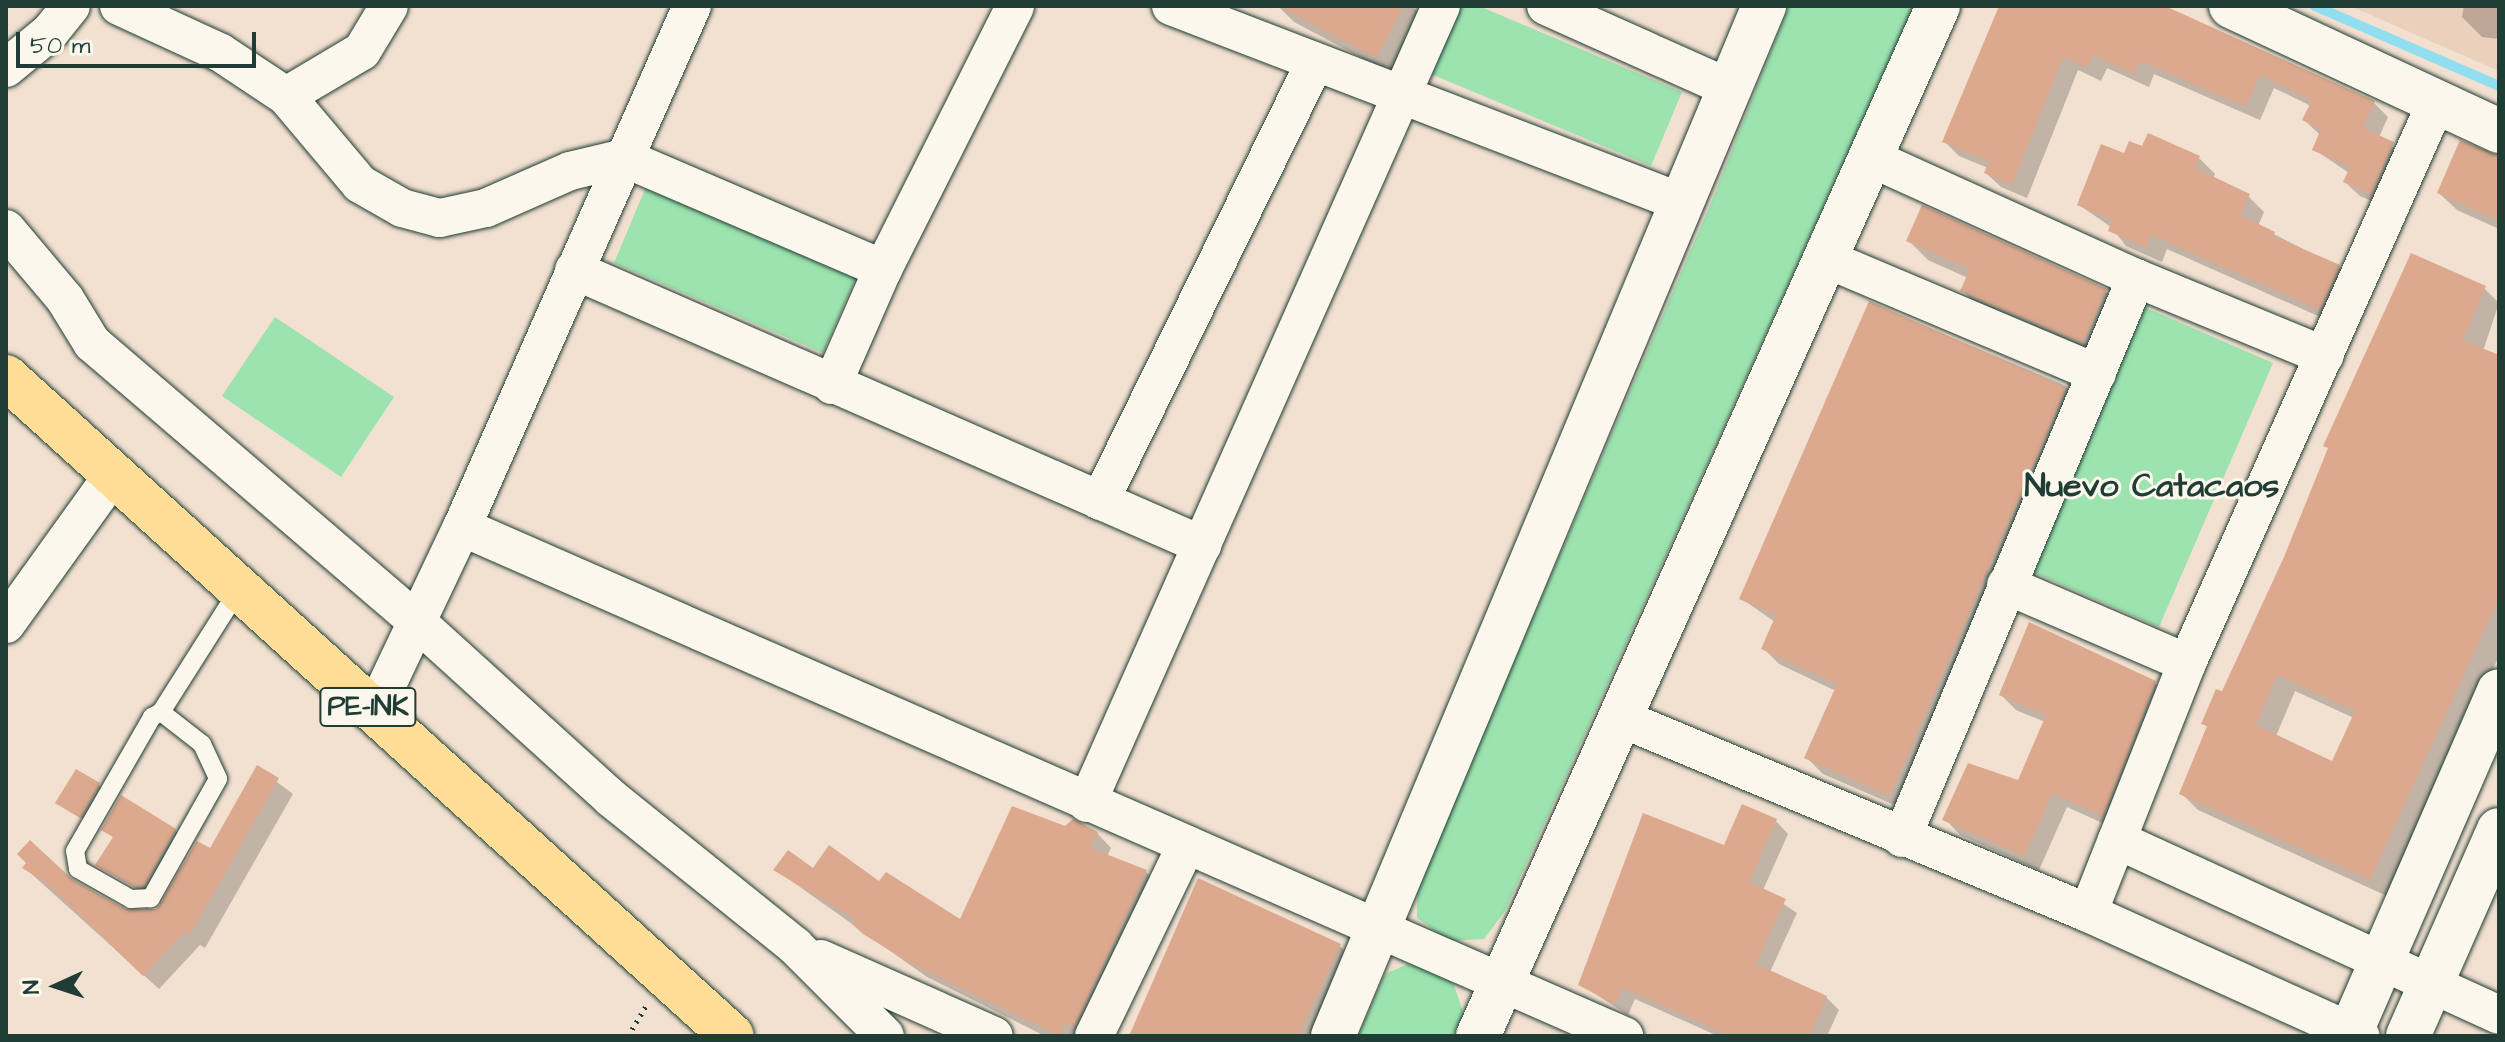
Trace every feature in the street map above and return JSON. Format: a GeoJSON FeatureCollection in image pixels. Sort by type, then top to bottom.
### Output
{"type":"FeatureCollection","features":[{"type":"Feature","properties":{"kind":"main road","name":"PE-1NK"},"geometry":{"type":"LineString","coordinates":[[6,377],[732,1036]]}},
{"type":"Feature","properties":{"kind":"street"},"geometry":{"type":"LineString","coordinates":[[6,68],[50,32],[71,6]]}},
{"type":"Feature","properties":{"kind":"street"},"geometry":{"type":"LineString","coordinates":[[119,6],[221,53],[286,96],[360,184],[402,208],[440,218],[486,208],[570,171],[624,158],[883,269]]}},
{"type":"Feature","properties":{"kind":"street"},"geometry":{"type":"LineString","coordinates":[[286,96],[362,51],[389,6]]}},
{"type":"Feature","properties":{"kind":"street"},"geometry":{"type":"LineString","coordinates":[[374,712],[462,527],[692,6]]}},
{"type":"Feature","properties":{"kind":"street"},"geometry":{"type":"LineString","coordinates":[[832,385],[883,269],[1015,6]]}},
{"type":"Feature","properties":{"kind":"street"},"geometry":{"type":"LineString","coordinates":[[1171,6],[1683,203]]}},
{"type":"Feature","properties":{"kind":"street"},"geometry":{"type":"LineString","coordinates":[[1087,803],[1441,6]]}},
{"type":"Feature","properties":{"kind":"street"},"geometry":{"type":"LineString","coordinates":[[1546,6],[1727,87]]}},
{"type":"Feature","properties":{"kind":"street"},"geometry":{"type":"LineString","coordinates":[[1333,1036],[1683,203],[1727,87],[1764,6]]}},
{"type":"Feature","properties":{"kind":"street"},"geometry":{"type":"LineString","coordinates":[[1478,1036],[1618,717],[1829,260],[1938,6]]}},
{"type":"Feature","properties":{"kind":"street"},"geometry":{"type":"LineString","coordinates":[[2231,6],[2499,131]]}},
{"type":"Feature","properties":{"kind":"street"},"geometry":{"type":"LineString","coordinates":[[1100,501],[1315,62]]}},
{"type":"Feature","properties":{"kind":"street"},"geometry":{"type":"LineString","coordinates":[[2088,913],[2187,663],[2436,103]]}},
{"type":"Feature","properties":{"kind":"street"},"geometry":{"type":"LineString","coordinates":[[1871,158],[2136,278],[2325,356]]}},
{"type":"Feature","properties":{"kind":"street"},"geometry":{"type":"LineString","coordinates":[[6,229],[65,299],[92,343],[417,622],[611,798],[795,946],[885,1036]]}},
{"type":"Feature","properties":{"kind":"street"},"geometry":{"type":"LineString","coordinates":[[1829,260],[2097,373]]}},
{"type":"Feature","properties":{"kind":"street"},"geometry":{"type":"LineString","coordinates":[[574,270],[1202,545]]}},
{"type":"Feature","properties":{"kind":"street"},"geometry":{"type":"LineString","coordinates":[[1902,838],[2136,278]]}},
{"type":"Feature","properties":{"kind":"street"},"geometry":{"type":"LineString","coordinates":[[6,624],[113,475]]}},
{"type":"Feature","properties":{"kind":"street"},"geometry":{"type":"LineString","coordinates":[[462,527],[1087,803],[1380,930],[1504,980],[1624,1036]]}},
{"type":"Feature","properties":{"kind":"street"},"geometry":{"type":"LineString","coordinates":[[2006,585],[2187,663]]}},
{"type":"Feature","properties":{"kind":"street"},"geometry":{"type":"LineString","coordinates":[[1618,717],[2088,913],[2354,1035],[2380,963],[2499,691]]}},
{"type":"Feature","properties":{"kind":"street"},"geometry":{"type":"LineString","coordinates":[[2408,1036],[2499,830]]}},
{"type":"Feature","properties":{"kind":"street"},"geometry":{"type":"LineString","coordinates":[[2117,840],[2499,1015]]}},
{"type":"Feature","properties":{"kind":"street"},"geometry":{"type":"LineString","coordinates":[[1094,1036],[1186,846]]}},
{"type":"Feature","properties":{"kind":"street"},"geometry":{"type":"LineString","coordinates":[[795,946],[994,1036]]}},
{"type":"Feature","properties":{"kind":"lane"},"geometry":{"type":"LineString","coordinates":[[161,712],[202,744],[218,779],[151,898],[131,899],[78,869],[75,851],[152,717],[161,712],[239,589]]}},
{"type":"Feature","properties":{"kind":"shaded area"},"geometry":{"type":"Polygon","coordinates":[[[2350,6],[2499,6],[2499,71],[2350,6]]]}},
{"type":"Feature","properties":{"kind":"green space"},"geometry":{"type":"Polygon","coordinates":[[[1454,6],[1479,6],[1682,92],[1651,166],[1426,72],[1454,6]]]}},
{"type":"Feature","properties":{"kind":"green space"},"geometry":{"type":"Polygon","coordinates":[[[1789,6],[1914,6],[1505,911],[1484,939],[1449,941],[1417,918],[1417,887],[1708,210],[1789,6]]]}},
{"type":"Feature","properties":{"kind":"green space"},"geometry":{"type":"Polygon","coordinates":[[[648,182],[858,273],[823,353],[614,263],[648,182]]]}},
{"type":"Feature","properties":{"kind":"green space"},"geometry":{"type":"Polygon","coordinates":[[[2142,306],[2273,363],[2159,627],[2028,570],[2142,306]]]}},
{"type":"Feature","properties":{"kind":"green space"},"geometry":{"type":"Polygon","coordinates":[[[275,317],[394,397],[341,477],[222,396],[275,317]]]}},
{"type":"Feature","properties":{"kind":"green space"},"geometry":{"type":"Polygon","coordinates":[[[1408,964],[1434,966],[1454,985],[1464,1015],[1453,1036],[1358,1036],[1385,974],[1408,964]]]}},
{"type":"Feature","properties":{"kind":"building"},"geometry":{"type":"Polygon","coordinates":[[[1279,6],[1404,6],[1376,58],[1279,6]]]}},
{"type":"Feature","properties":{"kind":"building"},"geometry":{"type":"Polygon","coordinates":[[[1999,6],[2165,6],[2375,101],[2363,128],[2394,142],[2371,194],[2343,182],[2350,167],[2312,150],[2321,129],[2302,120],[2312,100],[2260,75],[2246,107],[2140,61],[2134,74],[2093,55],[2087,68],[2063,57],[2012,185],[1984,173],[1989,161],[1942,142],[1999,6]]]}},
{"type":"Feature","properties":{"kind":"building"},"geometry":{"type":"Polygon","coordinates":[[[2148,133],[2200,156],[2195,168],[2250,194],[2240,215],[2275,232],[2273,236],[2340,265],[2320,310],[2151,235],[2146,247],[2108,231],[2112,220],[2077,205],[2101,144],[2124,153],[2129,141],[2142,146],[2148,133]]]}},
{"type":"Feature","properties":{"kind":"building"},"geometry":{"type":"Polygon","coordinates":[[[2460,140],[2499,156],[2499,221],[2437,193],[2460,140]]]}},
{"type":"Feature","properties":{"kind":"building"},"geometry":{"type":"Polygon","coordinates":[[[1922,205],[2107,289],[2083,343],[1960,291],[1970,269],[1906,241],[1922,205]]]}},
{"type":"Feature","properties":{"kind":"building"},"geometry":{"type":"Polygon","coordinates":[[[2411,253],[2486,286],[2463,340],[2499,355],[2499,598],[2370,880],[2179,794],[2207,726],[2201,724],[2216,689],[2222,691],[2284,557],[2328,448],[2323,446],[2411,253]],[[2277,675],[2256,725],[2332,761],[2355,711],[2277,675]]]}},
{"type":"Feature","properties":{"kind":"building"},"geometry":{"type":"Polygon","coordinates":[[[1869,301],[2066,388],[1890,796],[1804,758],[1837,684],[1761,649],[1776,615],[1739,599],[1869,301]]]}},
{"type":"Feature","properties":{"kind":"building"},"geometry":{"type":"Polygon","coordinates":[[[2029,622],[2156,681],[2103,816],[2052,794],[2024,856],[1942,820],[1968,763],[2018,780],[2046,715],[1999,695],[2029,622]]]}},
{"type":"Feature","properties":{"kind":"building"},"geometry":{"type":"Polygon","coordinates":[[[257,765],[279,778],[190,935],[184,932],[143,976],[45,882],[22,868],[26,863],[17,854],[30,840],[72,879],[125,909],[157,909],[197,841],[210,848],[257,765]]]}},
{"type":"Feature","properties":{"kind":"building"},"geometry":{"type":"Polygon","coordinates":[[[76,769],[100,783],[80,818],[55,803],[76,769]]]}},
{"type":"Feature","properties":{"kind":"building"},"geometry":{"type":"Polygon","coordinates":[[[121,795],[176,829],[144,886],[134,887],[95,865],[113,837],[101,830],[121,795]]]}},
{"type":"Feature","properties":{"kind":"building"},"geometry":{"type":"Polygon","coordinates":[[[1742,804],[1777,819],[1749,882],[1786,899],[1756,964],[1827,996],[1810,1036],[1731,1036],[1623,988],[1615,1004],[1578,985],[1643,813],[1724,845],[1742,804]]]}},
{"type":"Feature","properties":{"kind":"building"},"geometry":{"type":"Polygon","coordinates":[[[1012,806],[1065,826],[1073,819],[1098,832],[1090,848],[1147,870],[1074,1027],[1065,1024],[1060,1036],[910,963],[863,934],[852,924],[855,919],[773,870],[788,850],[813,868],[829,845],[879,881],[886,872],[960,919],[1012,806]]]}},
{"type":"Feature","properties":{"kind":"building"},"geometry":{"type":"Polygon","coordinates":[[[1198,878],[1341,944],[1298,1036],[1129,1036],[1198,878]]]}},
{"type":"Feature","properties":{"kind":"waterway"},"geometry":{"type":"LineString","coordinates":[[2315,6],[2499,86]]}},
{"type":"Feature","properties":{"kind":"district","name":"Nuevo Catacaos"},"geometry":{"type":"Point","coordinates":[2152,487]}}]}
